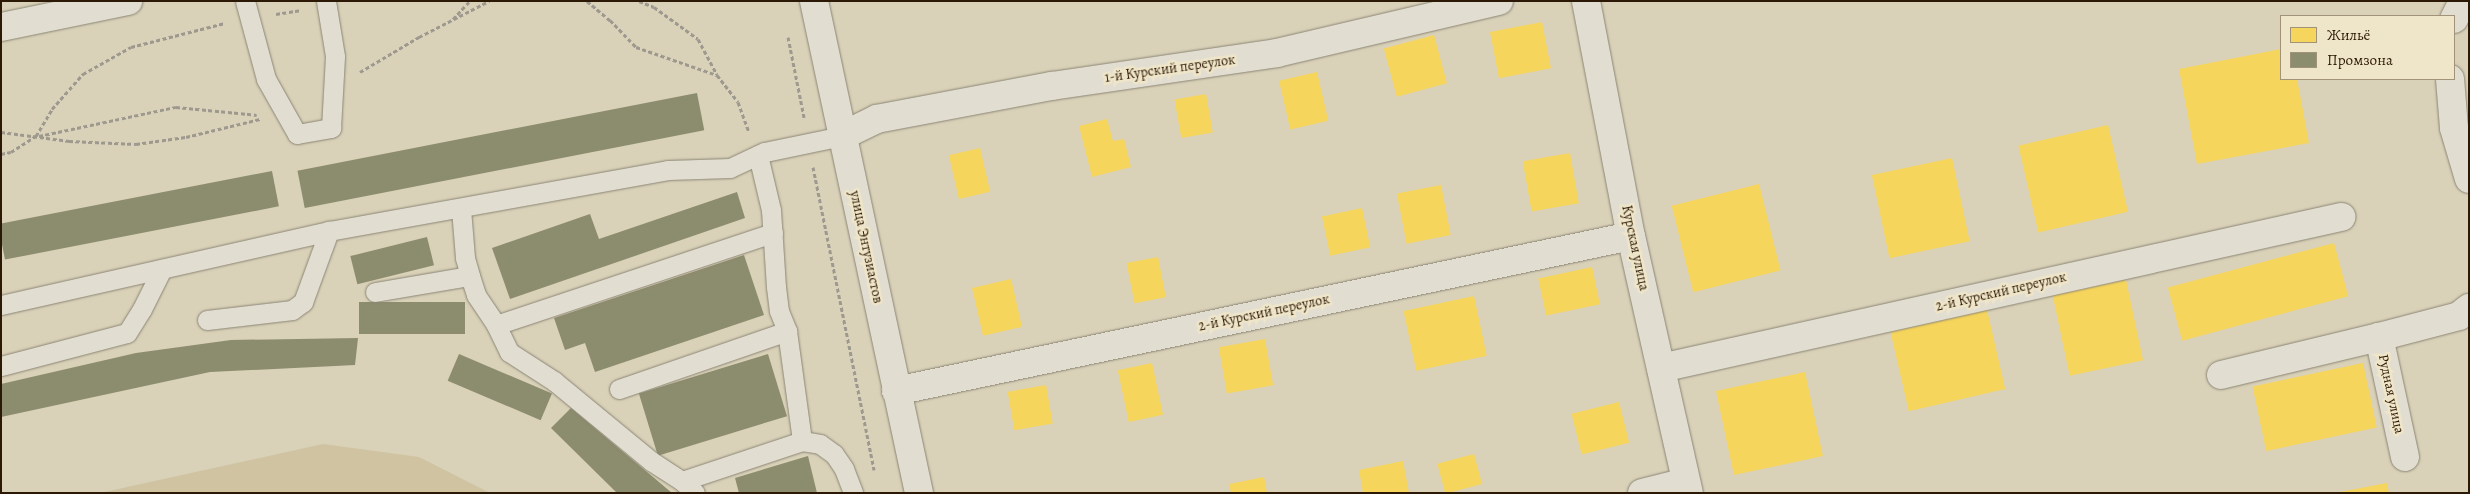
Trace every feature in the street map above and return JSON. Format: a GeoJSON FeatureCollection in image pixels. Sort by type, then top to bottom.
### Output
{"type":"FeatureCollection","features":[{"type":"Feature","properties":{"kind":"street"},"geometry":{"type":"LineString","coordinates":[[1,27],[128,1]]}},
{"type":"Feature","properties":{"kind":"street","name":"улица Энтузиастов"},"geometry":{"type":"LineString","coordinates":[[814,1],[919,493]]}},
{"type":"Feature","properties":{"kind":"street","name":"1-й Курский переулок"},"geometry":{"type":"LineString","coordinates":[[842,136],[877,119],[1052,86],[1277,53],[1499,1]]}},
{"type":"Feature","properties":{"kind":"street","name":"Курская улица"},"geometry":{"type":"LineString","coordinates":[[1586,1],[1631,236],[1688,487]]}},
{"type":"Feature","properties":{"kind":"street"},"geometry":{"type":"LineString","coordinates":[[2455,17],[2463,1]]}},
{"type":"Feature","properties":{"kind":"street"},"geometry":{"type":"LineString","coordinates":[[2450,80],[2454,128],[2469,179]]}},
{"type":"Feature","properties":{"kind":"street","name":"2-й Курский переулок"},"geometry":{"type":"LineString","coordinates":[[1661,368],[2341,217]]}},
{"type":"Feature","properties":{"kind":"street","name":"2-й Курский переулок"},"geometry":{"type":"LineString","coordinates":[[896,391],[1631,236]]}},
{"type":"Feature","properties":{"kind":"street","name":"Рудная улица"},"geometry":{"type":"LineString","coordinates":[[2405,457],[2378,337],[2459,316],[2469,308]]}},
{"type":"Feature","properties":{"kind":"street"},"geometry":{"type":"LineString","coordinates":[[2221,376],[2378,337]]}},
{"type":"Feature","properties":{"kind":"street"},"geometry":{"type":"LineString","coordinates":[[1642,493],[1688,487]]}},
{"type":"Feature","properties":{"kind":"lane"},"geometry":{"type":"LineString","coordinates":[[247,10],[266,79],[297,134],[331,128],[334,56],[327,4]]}},
{"type":"Feature","properties":{"kind":"lane"},"geometry":{"type":"LineString","coordinates":[[1,305],[329,231],[461,209],[668,170],[730,168],[758,155],[842,136]]}},
{"type":"Feature","properties":{"kind":"lane"},"geometry":{"type":"LineString","coordinates":[[758,155],[771,210],[779,311],[788,331],[802,441]]}},
{"type":"Feature","properties":{"kind":"lane"},"geometry":{"type":"LineString","coordinates":[[461,209],[465,258],[476,295],[496,325],[509,352],[554,381],[651,461],[689,487],[802,441],[820,444],[834,454],[844,469],[853,493]]}},
{"type":"Feature","properties":{"kind":"lane"},"geometry":{"type":"LineString","coordinates":[[207,320],[292,310],[303,302],[329,231]]}},
{"type":"Feature","properties":{"kind":"lane"},"geometry":{"type":"LineString","coordinates":[[496,325],[773,233]]}},
{"type":"Feature","properties":{"kind":"lane"},"geometry":{"type":"LineString","coordinates":[[1,366],[127,333],[142,309],[162,269]]}},
{"type":"Feature","properties":{"kind":"lane"},"geometry":{"type":"LineString","coordinates":[[375,292],[470,276]]}},
{"type":"Feature","properties":{"kind":"lane"},"geometry":{"type":"LineString","coordinates":[[619,389],[788,331]]}},
{"type":"Feature","properties":{"kind":"path"},"geometry":{"type":"LineString","coordinates":[[451,21],[470,1]]}},
{"type":"Feature","properties":{"kind":"path"},"geometry":{"type":"LineString","coordinates":[[587,1],[610,20],[636,47],[717,75]]}},
{"type":"Feature","properties":{"kind":"path"},"geometry":{"type":"LineString","coordinates":[[639,1],[654,7],[698,38],[717,75],[738,102],[758,155]]}},
{"type":"Feature","properties":{"kind":"path"},"geometry":{"type":"LineString","coordinates":[[36,136],[52,109],[83,74],[131,47],[247,10],[327,4]]}},
{"type":"Feature","properties":{"kind":"path"},"geometry":{"type":"LineString","coordinates":[[787,30],[875,473]]}},
{"type":"Feature","properties":{"kind":"path"},"geometry":{"type":"LineString","coordinates":[[1,154],[10,152],[36,136],[176,106],[262,116]]}},
{"type":"Feature","properties":{"kind":"shaded area"},"geometry":{"type":"Polygon","coordinates":[[[323,444],[419,457],[490,493],[100,493],[323,444]]]}},
{"type":"Feature","properties":{"kind":"building: Жильё"},"geometry":{"type":"Polygon","coordinates":[[[1542,22],[1551,68],[1499,78],[1490,32],[1542,22]]]}},
{"type":"Feature","properties":{"kind":"building: Жильё"},"geometry":{"type":"Polygon","coordinates":[[[1434,35],[1447,83],[1397,97],[1384,48],[1434,35]]]}},
{"type":"Feature","properties":{"kind":"building: Жильё"},"geometry":{"type":"Polygon","coordinates":[[[2280,49],[2280,80],[2297,80],[2309,143],[2197,164],[2179,69],[2280,49]]]}},
{"type":"Feature","properties":{"kind":"building: Жильё"},"geometry":{"type":"Polygon","coordinates":[[[1317,72],[1328,121],[1290,129],[1279,81],[1317,72]]]}},
{"type":"Feature","properties":{"kind":"building: Жильё"},"geometry":{"type":"Polygon","coordinates":[[[1206,94],[1213,132],[1181,138],[1174,100],[1206,94]]]}},
{"type":"Feature","properties":{"kind":"building: Жильё"},"geometry":{"type":"Polygon","coordinates":[[[1107,119],[1113,141],[1124,139],[1131,167],[1092,177],[1079,126],[1107,119]]]}},
{"type":"Feature","properties":{"kind":"building: Жильё"},"geometry":{"type":"Polygon","coordinates":[[[2108,125],[2128,212],[2038,232],[2018,146],[2108,125]]]}},
{"type":"Feature","properties":{"kind":"building: Жильё"},"geometry":{"type":"Polygon","coordinates":[[[980,148],[990,192],[959,199],[949,155],[980,148]]]}},
{"type":"Feature","properties":{"kind":"building: Жильё"},"geometry":{"type":"Polygon","coordinates":[[[1570,153],[1579,203],[1532,212],[1523,161],[1570,153]]]}},
{"type":"Feature","properties":{"kind":"building: Жильё"},"geometry":{"type":"Polygon","coordinates":[[[1952,158],[1970,241],[1889,258],[1872,175],[1952,158]]]}},
{"type":"Feature","properties":{"kind":"building: Жильё"},"geometry":{"type":"Polygon","coordinates":[[[1759,184],[1781,270],[1693,292],[1672,206],[1759,184]]]}},
{"type":"Feature","properties":{"kind":"building: Жильё"},"geometry":{"type":"Polygon","coordinates":[[[1441,185],[1451,235],[1407,244],[1397,194],[1441,185]]]}},
{"type":"Feature","properties":{"kind":"building: Жильё"},"geometry":{"type":"Polygon","coordinates":[[[1362,208],[1370,247],[1330,256],[1322,217],[1362,208]]]}},
{"type":"Feature","properties":{"kind":"building: Жильё"},"geometry":{"type":"Polygon","coordinates":[[[2334,243],[2348,296],[2182,341],[2168,288],[2334,243]]]}},
{"type":"Feature","properties":{"kind":"building: Жильё"},"geometry":{"type":"Polygon","coordinates":[[[1158,257],[1166,297],[1134,303],[1127,263],[1158,257]]]}},
{"type":"Feature","properties":{"kind":"building: Жильё"},"geometry":{"type":"Polygon","coordinates":[[[1592,267],[1600,304],[1546,316],[1538,278],[1592,267]]]}},
{"type":"Feature","properties":{"kind":"building: Жильё"},"geometry":{"type":"Polygon","coordinates":[[[1011,279],[1022,327],[983,336],[972,288],[1011,279]]]}},
{"type":"Feature","properties":{"kind":"building: Жильё"},"geometry":{"type":"Polygon","coordinates":[[[2126,280],[2143,360],[2070,376],[2053,296],[2126,280]]]}},
{"type":"Feature","properties":{"kind":"building: Жильё"},"geometry":{"type":"Polygon","coordinates":[[[1474,296],[1487,356],[1416,371],[1404,311],[1474,296]]]}},
{"type":"Feature","properties":{"kind":"building: Жильё"},"geometry":{"type":"Polygon","coordinates":[[[1987,310],[2005,389],[1909,411],[1891,332],[1987,310]]]}},
{"type":"Feature","properties":{"kind":"building: Жильё"},"geometry":{"type":"Polygon","coordinates":[[[1265,339],[1273,385],[1227,393],[1219,347],[1265,339]]]}},
{"type":"Feature","properties":{"kind":"building: Жильё"},"geometry":{"type":"Polygon","coordinates":[[[1152,363],[1163,415],[1129,422],[1118,370],[1152,363]]]}},
{"type":"Feature","properties":{"kind":"building: Жильё"},"geometry":{"type":"Polygon","coordinates":[[[2363,363],[2377,428],[2266,451],[2252,386],[2363,363]]]}},
{"type":"Feature","properties":{"kind":"building: Жильё"},"geometry":{"type":"Polygon","coordinates":[[[1805,372],[1823,456],[1734,475],[1716,391],[1805,372]]]}},
{"type":"Feature","properties":{"kind":"building: Жильё"},"geometry":{"type":"Polygon","coordinates":[[[1046,385],[1053,423],[1014,430],[1008,392],[1046,385]]]}},
{"type":"Feature","properties":{"kind":"building: Жильё"},"geometry":{"type":"Polygon","coordinates":[[[1619,402],[1629,443],[1582,455],[1571,414],[1619,402]]]}},
{"type":"Feature","properties":{"kind":"building: Жильё"},"geometry":{"type":"Polygon","coordinates":[[[1474,454],[1482,484],[1445,493],[1437,464],[1474,454]]]}},
{"type":"Feature","properties":{"kind":"building: Жильё"},"geometry":{"type":"Polygon","coordinates":[[[1403,461],[1409,493],[1363,493],[1359,470],[1403,461]]]}},
{"type":"Feature","properties":{"kind":"building: Жильё"},"geometry":{"type":"Polygon","coordinates":[[[1264,477],[1267,493],[1231,493],[1229,484],[1264,477]]]}},
{"type":"Feature","properties":{"kind":"building: Жильё"},"geometry":{"type":"Polygon","coordinates":[[[2387,483],[2389,493],[2340,493],[2340,492],[2387,483]]]}},
{"type":"Feature","properties":{"kind":"building: Промзона"},"geometry":{"type":"Polygon","coordinates":[[[697,93],[704,130],[305,208],[297,171],[697,93]]]}},
{"type":"Feature","properties":{"kind":"building: Промзона"},"geometry":{"type":"Polygon","coordinates":[[[272,171],[279,206],[5,260],[1,239],[1,224],[272,171]]]}},
{"type":"Feature","properties":{"kind":"building: Промзона"},"geometry":{"type":"Polygon","coordinates":[[[737,192],[745,218],[510,299],[492,248],[590,214],[599,239],[737,192]]]}},
{"type":"Feature","properties":{"kind":"building: Промзона"},"geometry":{"type":"Polygon","coordinates":[[[427,237],[434,265],[357,284],[350,256],[427,237]]]}},
{"type":"Feature","properties":{"kind":"building: Промзона"},"geometry":{"type":"Polygon","coordinates":[[[744,255],[764,315],[595,372],[585,343],[565,350],[554,318],[744,255]]]}},
{"type":"Feature","properties":{"kind":"building: Промзона"},"geometry":{"type":"Polygon","coordinates":[[[359,302],[465,302],[465,334],[359,334],[359,302]]]}},
{"type":"Feature","properties":{"kind":"building: Промзона"},"geometry":{"type":"Polygon","coordinates":[[[358,338],[355,365],[210,372],[1,417],[1,384],[136,353],[231,340],[358,338]]]}},
{"type":"Feature","properties":{"kind":"building: Промзона"},"geometry":{"type":"Polygon","coordinates":[[[459,354],[552,393],[541,420],[448,381],[459,354]]]}},
{"type":"Feature","properties":{"kind":"building: Промзона"},"geometry":{"type":"Polygon","coordinates":[[[768,354],[787,416],[658,456],[639,393],[768,354]]]}},
{"type":"Feature","properties":{"kind":"building: Промзона"},"geometry":{"type":"Polygon","coordinates":[[[571,408],[672,493],[617,493],[551,428],[571,408]]]}},
{"type":"Feature","properties":{"kind":"building: Промзона"},"geometry":{"type":"Polygon","coordinates":[[[808,456],[817,493],[739,493],[735,478],[808,456]]]}}]}
